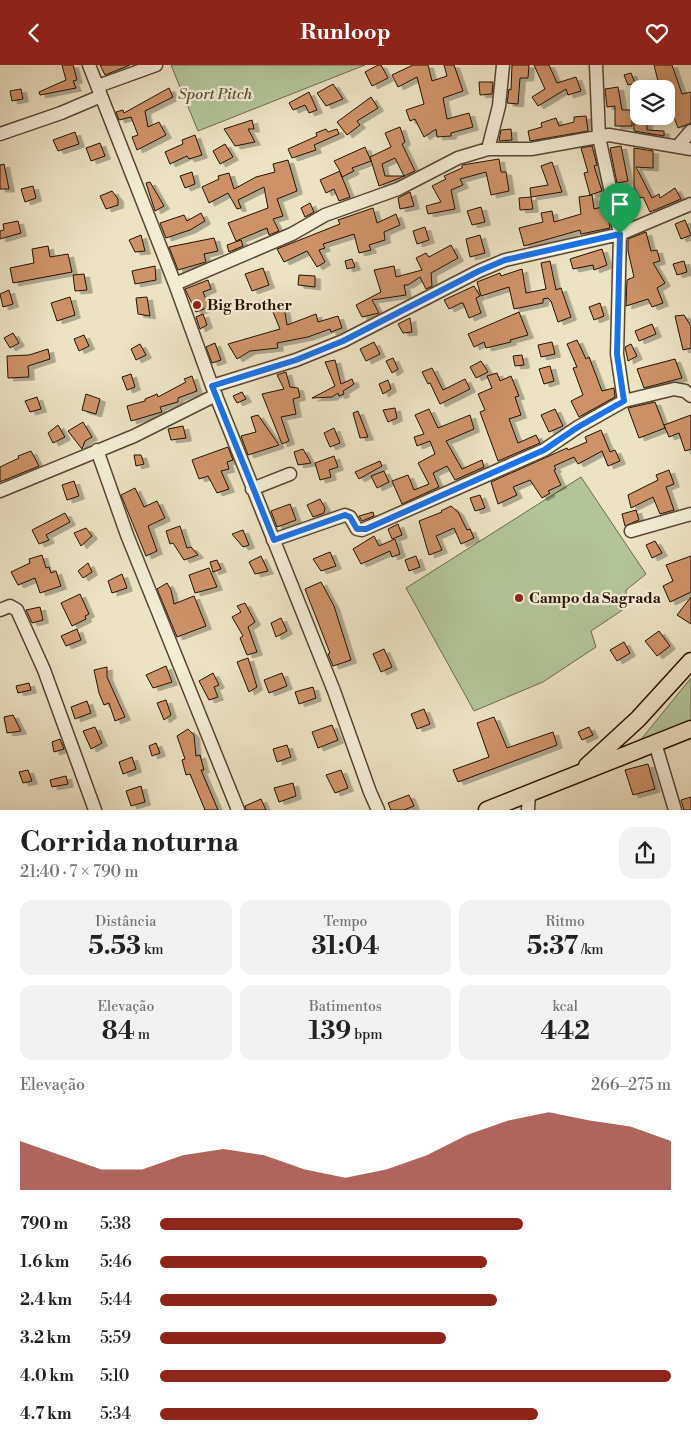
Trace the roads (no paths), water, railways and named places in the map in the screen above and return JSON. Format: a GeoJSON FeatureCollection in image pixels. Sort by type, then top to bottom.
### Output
{"type":"FeatureCollection","features":[{"type":"Feature","properties":{"kind":"main road"},"geometry":{"type":"LineString","coordinates":[[580,773],[638,719],[691,661]]}},
{"type":"Feature","properties":{"kind":"main road"},"geometry":{"type":"LineString","coordinates":[[487,810],[691,729]]}},
{"type":"Feature","properties":{"kind":"street"},"geometry":{"type":"LineString","coordinates":[[89,65],[175,284],[252,489],[330,682],[378,810]]}},
{"type":"Feature","properties":{"kind":"street"},"geometry":{"type":"LineString","coordinates":[[0,134],[61,113],[100,91],[156,65]]}},
{"type":"Feature","properties":{"kind":"street"},"geometry":{"type":"LineString","coordinates":[[488,149],[499,106],[503,65]]}},
{"type":"Feature","properties":{"kind":"street"},"geometry":{"type":"LineString","coordinates":[[596,65],[599,137],[620,234],[617,354],[624,401]]}},
{"type":"Feature","properties":{"kind":"street"},"geometry":{"type":"LineString","coordinates":[[678,147],[691,131]]}},
{"type":"Feature","properties":{"kind":"street"},"geometry":{"type":"LineString","coordinates":[[175,284],[292,234],[324,215],[398,189],[458,158],[488,149],[530,149],[609,135],[691,149]]}},
{"type":"Feature","properties":{"kind":"street"},"geometry":{"type":"LineString","coordinates":[[0,491],[165,422],[214,391],[343,341],[479,271],[505,260],[620,234],[691,204]]}},
{"type":"Feature","properties":{"kind":"street"},"geometry":{"type":"LineString","coordinates":[[274,540],[345,515],[350,517],[357,529],[366,529],[544,450],[578,427],[624,401],[674,389],[685,391],[691,396]]}},
{"type":"Feature","properties":{"kind":"street"},"geometry":{"type":"LineString","coordinates":[[97,450],[127,535],[238,810]]}},
{"type":"Feature","properties":{"kind":"street"},"geometry":{"type":"LineString","coordinates":[[252,489],[290,474]]}},
{"type":"Feature","properties":{"kind":"street"},"geometry":{"type":"LineString","coordinates":[[631,531],[691,514]]}},
{"type":"Feature","properties":{"kind":"street"},"geometry":{"type":"LineString","coordinates":[[0,610],[10,606],[17,609],[44,670],[95,810]]}},
{"type":"Feature","properties":{"kind":"street"},"geometry":{"type":"LineString","coordinates":[[654,743],[675,810]]}},
{"type":"Feature","properties":{"kind":"street"},"geometry":{"type":"LineString","coordinates":[[528,810],[529,793]]}},
{"type":"Feature","properties":{"kind":"place","name":"Big Brother"},"geometry":{"type":"Point","coordinates":[197,305]}},
{"type":"Feature","properties":{"kind":"place","name":"Campo da Sagrada"},"geometry":{"type":"Point","coordinates":[519,598]}},
{"type":"Feature","properties":{"kind":"park label","name":"Sport Pitch"},"geometry":{"type":"Point","coordinates":[215,94]}}]}
